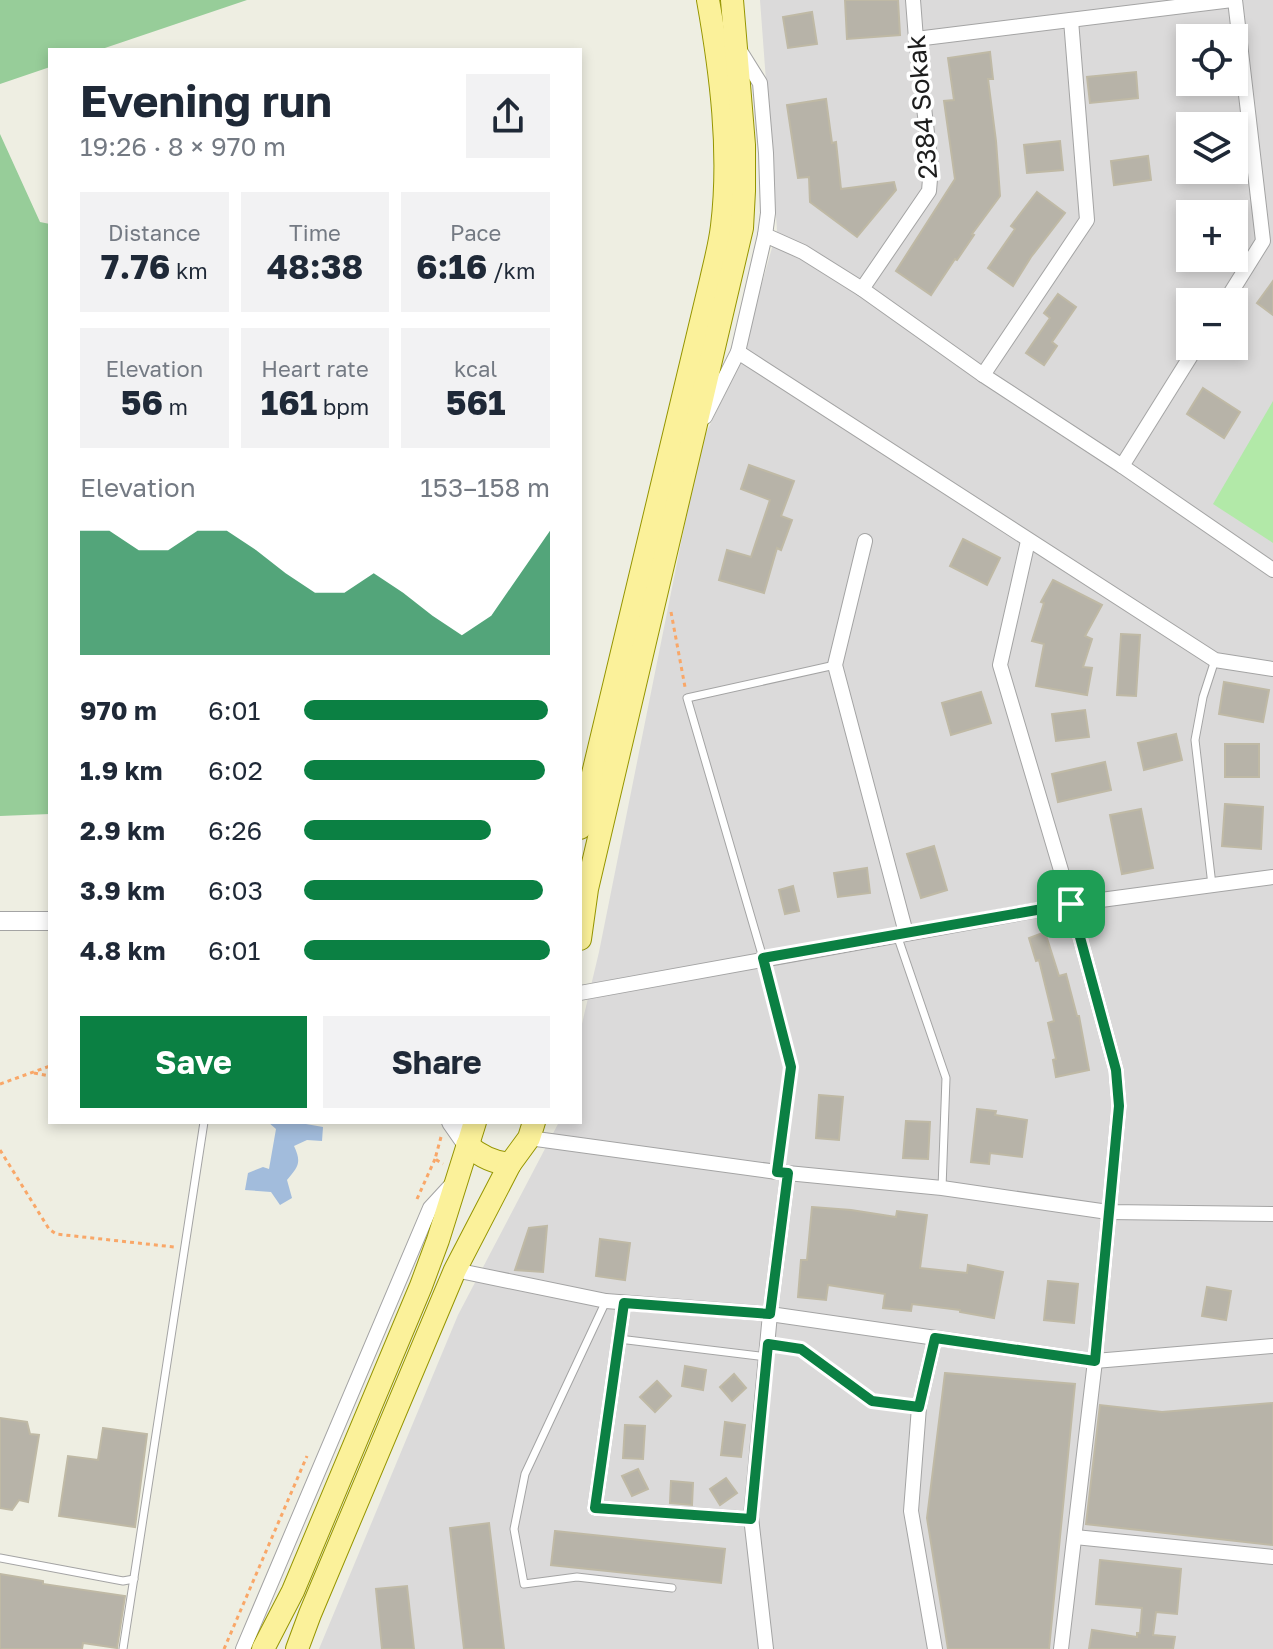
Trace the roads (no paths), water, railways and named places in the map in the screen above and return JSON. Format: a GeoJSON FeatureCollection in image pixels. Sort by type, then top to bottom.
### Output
{"type":"FeatureCollection","features":[{"type":"Feature","properties":{"kind":"main road"},"geometry":{"type":"LineString","coordinates":[[582,820],[722,227],[724,130],[708,0]]}},
{"type":"Feature","properties":{"kind":"main road"},"geometry":{"type":"LineString","coordinates":[[582,925],[587,889],[742,228],[744,145],[732,0]]}},
{"type":"Feature","properties":{"kind":"main road"},"geometry":{"type":"LineString","coordinates":[[263,1649],[293,1591],[421,1286],[474,1124]]}},
{"type":"Feature","properties":{"kind":"main road"},"geometry":{"type":"LineString","coordinates":[[297,1649],[455,1270],[510,1164],[532,1130]]}},
{"type":"Feature","properties":{"kind":"main road"},"geometry":{"type":"LineString","coordinates":[[467,1145],[486,1158],[510,1164]]}},
{"type":"Feature","properties":{"kind":"street","name":"2384 Sokak"},"geometry":{"type":"LineString","coordinates":[[862,289],[929,191],[931,167],[913,0]]}},
{"type":"Feature","properties":{"kind":"street"},"geometry":{"type":"LineString","coordinates":[[916,39],[1233,0],[1268,241],[1235,288]]}},
{"type":"Feature","properties":{"kind":"street"},"geometry":{"type":"LineString","coordinates":[[983,375],[1087,220],[1071,20]]}},
{"type":"Feature","properties":{"kind":"street"},"geometry":{"type":"LineString","coordinates":[[692,443],[738,352],[765,235],[767,198],[760,83],[735,43]]}},
{"type":"Feature","properties":{"kind":"street"},"geometry":{"type":"LineString","coordinates":[[765,235],[803,252],[862,289],[983,375],[1273,570]]}},
{"type":"Feature","properties":{"kind":"street"},"geometry":{"type":"LineString","coordinates":[[738,352],[1215,660],[1273,669]]}},
{"type":"Feature","properties":{"kind":"street"},"geometry":{"type":"LineString","coordinates":[[1122,466],[1188,360]]}},
{"type":"Feature","properties":{"kind":"street"},"geometry":{"type":"LineString","coordinates":[[865,541],[835,665],[901,934]]}},
{"type":"Feature","properties":{"kind":"street"},"geometry":{"type":"LineString","coordinates":[[1028,541],[1000,665],[1071,904],[1116,1070],[1119,1106],[1095,1361],[1061,1649]]}},
{"type":"Feature","properties":{"kind":"street"},"geometry":{"type":"LineString","coordinates":[[582,993],[1071,904],[1273,877]]}},
{"type":"Feature","properties":{"kind":"street"},"geometry":{"type":"LineString","coordinates":[[0,921],[48,921]]}},
{"type":"Feature","properties":{"kind":"street"},"geometry":{"type":"LineString","coordinates":[[452,1124],[467,1145]]}},
{"type":"Feature","properties":{"kind":"street"},"geometry":{"type":"LineString","coordinates":[[532,1130],[782,1172],[942,1188],[1108,1212],[1273,1214]]}},
{"type":"Feature","properties":{"kind":"street"},"geometry":{"type":"LineString","coordinates":[[766,1649],[751,1519],[782,1172]]}},
{"type":"Feature","properties":{"kind":"street"},"geometry":{"type":"LineString","coordinates":[[243,1649],[430,1208],[456,1180]]}},
{"type":"Feature","properties":{"kind":"street"},"geometry":{"type":"LineString","coordinates":[[455,1270],[606,1301],[770,1314],[1095,1361],[1273,1346]]}},
{"type":"Feature","properties":{"kind":"street"},"geometry":{"type":"LineString","coordinates":[[624,1303],[595,1508],[751,1519]]}},
{"type":"Feature","properties":{"kind":"street"},"geometry":{"type":"LineString","coordinates":[[935,1338],[919,1407],[911,1511],[935,1649]]}},
{"type":"Feature","properties":{"kind":"street"},"geometry":{"type":"LineString","coordinates":[[1075,1537],[1273,1557]]}},
{"type":"Feature","properties":{"kind":"lane"},"geometry":{"type":"LineString","coordinates":[[1212,885],[1195,740],[1203,697],[1215,660]]}},
{"type":"Feature","properties":{"kind":"lane"},"geometry":{"type":"LineString","coordinates":[[782,1172],[791,1067],[763,958],[687,698],[835,665]]}},
{"type":"Feature","properties":{"kind":"lane"},"geometry":{"type":"LineString","coordinates":[[901,934],[946,1078],[942,1188]]}},
{"type":"Feature","properties":{"kind":"lane"},"geometry":{"type":"LineString","coordinates":[[123,1649],[204,1124]]}},
{"type":"Feature","properties":{"kind":"lane"},"geometry":{"type":"LineString","coordinates":[[606,1301],[525,1474],[514,1529],[524,1584],[577,1577],[672,1588]]}},
{"type":"Feature","properties":{"kind":"lane"},"geometry":{"type":"LineString","coordinates":[[619,1339],[767,1351]]}},
{"type":"Feature","properties":{"kind":"lane"},"geometry":{"type":"LineString","coordinates":[[0,1558],[123,1581],[134,1579]]}},
{"type":"Feature","properties":{"kind":"water"},"geometry":{"type":"Polygon","coordinates":[[[270,1124],[323,1127],[322,1141],[307,1140],[294,1146],[298,1164],[287,1180],[292,1198],[280,1205],[271,1192],[245,1190],[248,1173],[263,1167],[269,1169],[276,1129],[270,1124]]]}}]}
